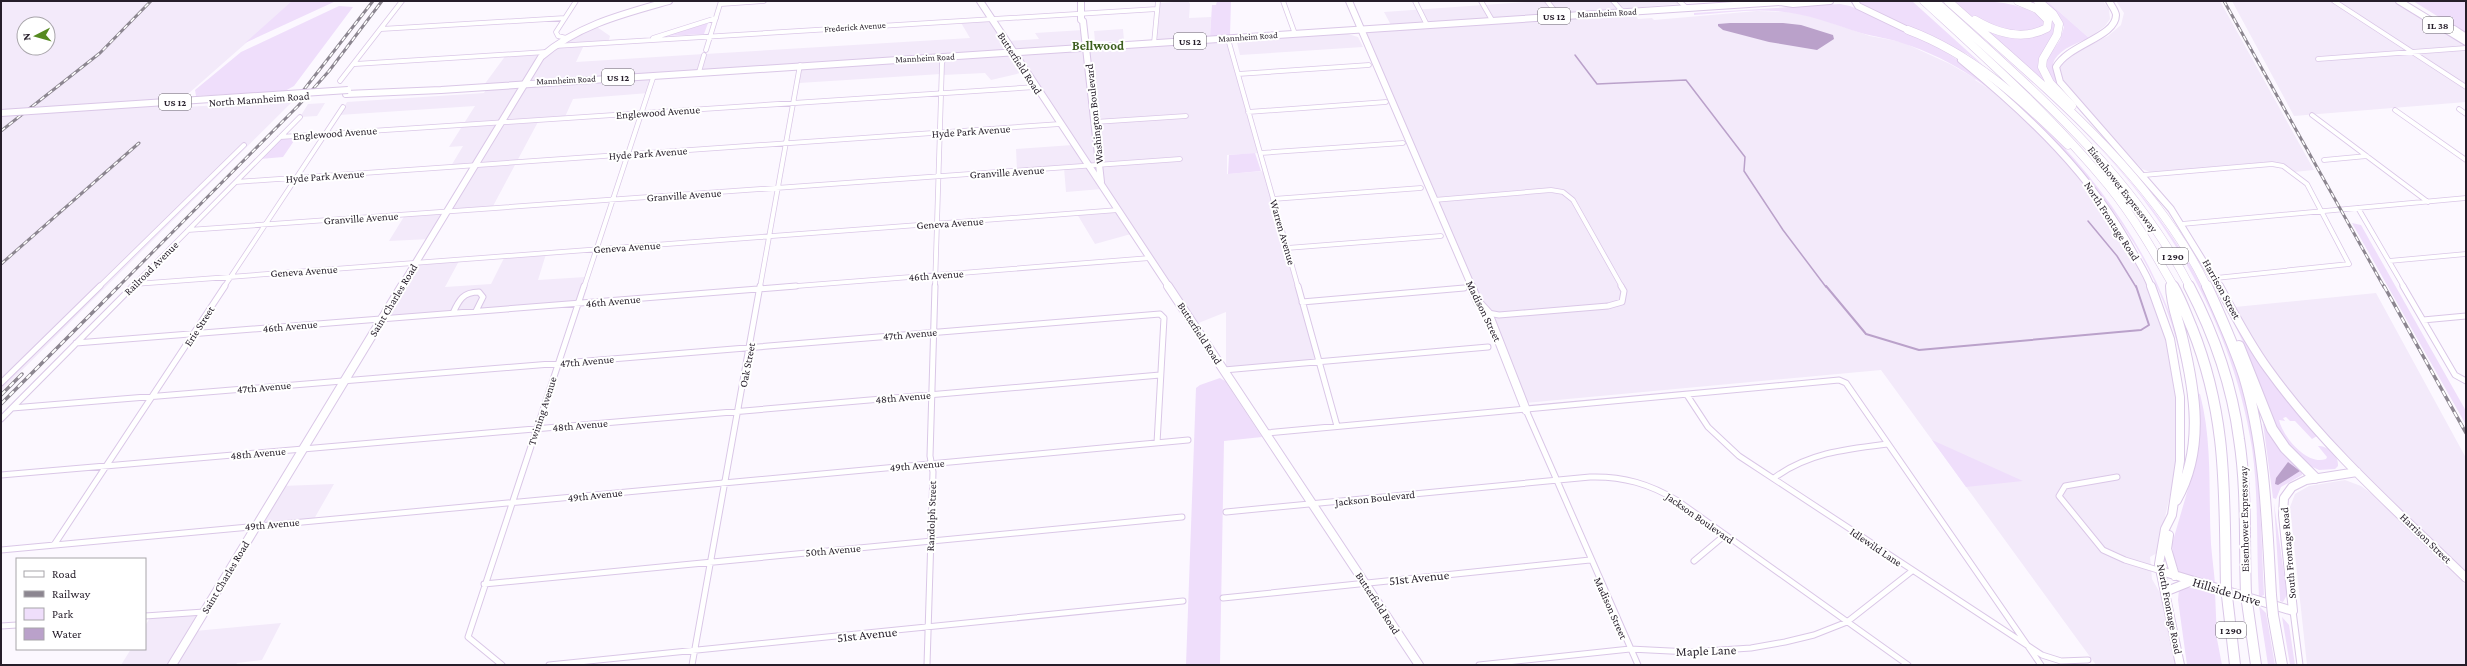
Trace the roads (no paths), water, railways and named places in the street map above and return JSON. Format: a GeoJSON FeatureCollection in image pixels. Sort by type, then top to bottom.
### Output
{"type":"FeatureCollection","features":[{"type":"Feature","properties":{"kind":"highway"},"geometry":{"type":"LineString","coordinates":[[1916,1],[1980,58],[1994,67]]}},
{"type":"Feature","properties":{"kind":"highway","name":"Eisenhower Expressway"},"geometry":{"type":"LineString","coordinates":[[1924,1],[2059,127],[2095,167],[2130,212],[2171,281],[2203,360],[2219,423],[2226,496],[2227,592],[2235,665]]}},
{"type":"Feature","properties":{"kind":"highway","name":"Eisenhower Expressway"},"geometry":{"type":"LineString","coordinates":[[1935,1],[2054,110],[2092,148],[2140,206],[2185,278],[2217,350],[2236,417],[2245,489],[2247,598],[2256,665]]}},
{"type":"Feature","properties":{"kind":"highway"},"geometry":{"type":"LineString","coordinates":[[1948,1],[2065,106],[2110,151],[2160,209],[2184,245],[2221,315],[2247,386],[2257,430],[2263,472],[2271,595],[2282,665]]}},
{"type":"Feature","properties":{"kind":"highway"},"geometry":{"type":"LineString","coordinates":[[1958,10],[1987,27],[2007,33],[2030,34],[2046,28],[2048,20],[2044,14],[2018,1]]}},
{"type":"Feature","properties":{"kind":"highway"},"geometry":{"type":"LineString","coordinates":[[2038,1],[2058,19],[2061,26],[2059,33],[2044,58],[2044,72],[2105,140],[2110,151]]}},
{"type":"Feature","properties":{"kind":"highway"},"geometry":{"type":"LineString","coordinates":[[1908,30],[1954,49],[1978,64],[2073,150],[2095,167]]}},
{"type":"Feature","properties":{"kind":"highway"},"geometry":{"type":"LineString","coordinates":[[2171,281],[2170,297],[2181,332],[2190,377],[2194,431],[2193,450],[2187,478],[2176,500]]}},
{"type":"Feature","properties":{"kind":"highway"},"geometry":{"type":"LineString","coordinates":[[2221,315],[2231,325],[2272,429],[2286,448],[2315,478]]}},
{"type":"Feature","properties":{"kind":"main road","name":"Saint Charles Road"},"geometry":{"type":"LineString","coordinates":[[172,665],[447,212],[524,82],[546,52],[566,38],[597,24],[670,1]]}},
{"type":"Feature","properties":{"kind":"main road","name":"Butterfield Road"},"geometry":{"type":"LineString","coordinates":[[980,1],[1419,665]]}},
{"type":"Feature","properties":{"kind":"main road","name":"Washington Boulevard"},"geometry":{"type":"LineString","coordinates":[[1081,1],[1081,20],[1083,21],[1102,184]]}},
{"type":"Feature","properties":{"kind":"main road","name":"Madison Street"},"geometry":{"type":"LineString","coordinates":[[1349,1],[1478,302],[1488,313],[1526,410]]}},
{"type":"Feature","properties":{"kind":"main road","name":"Mannheim Road"},"geometry":{"type":"LineString","coordinates":[[524,82],[1228,39],[1687,8],[1747,2],[1781,1],[1793,4],[1830,1]]}},
{"type":"Feature","properties":{"kind":"main road","name":"North Frontage Road"},"geometry":{"type":"LineString","coordinates":[[1855,1],[1858,6],[1908,30],[1960,59],[2027,116],[2084,177],[2126,238],[2161,309],[2177,369],[2182,421],[2179,468],[2174,491],[2176,500],[2169,525],[2165,529],[2159,564],[2167,591],[2180,665]]}},
{"type":"Feature","properties":{"kind":"main road","name":"Harrison Street"},"geometry":{"type":"LineString","coordinates":[[2109,1],[2116,15],[2113,26],[2095,38],[2062,55],[2057,62],[2056,71],[2065,89],[2144,175],[2182,224],[2216,278],[2246,334],[2278,383],[2310,422],[2358,472],[2466,578]]}},
{"type":"Feature","properties":{"kind":"main road","name":"IL 38"},"geometry":{"type":"LineString","coordinates":[[2399,1],[2466,42]]}},
{"type":"Feature","properties":{"kind":"main road","name":"IL 38"},"geometry":{"type":"LineString","coordinates":[[2408,1],[2466,37]]}},
{"type":"Feature","properties":{"kind":"main road","name":"North Mannheim Road"},"geometry":{"type":"LineString","coordinates":[[1,113],[524,82]]}},
{"type":"Feature","properties":{"kind":"main road","name":"North Mannheim Road"},"geometry":{"type":"LineString","coordinates":[[1,117],[347,92]]}},
{"type":"Feature","properties":{"kind":"main road","name":"South Frontage Road"},"geometry":{"type":"LineString","coordinates":[[2293,611],[2283,515],[2284,498],[2292,487],[2315,478],[2358,472]]}},
{"type":"Feature","properties":{"kind":"main road"},"geometry":{"type":"LineString","coordinates":[[2169,525],[2167,549],[2175,576]]}},
{"type":"Feature","properties":{"kind":"main road","name":"Hillside Drive"},"geometry":{"type":"LineString","coordinates":[[2161,571],[2293,611]]}},
{"type":"Feature","properties":{"kind":"main road"},"geometry":{"type":"LineString","coordinates":[[2167,591],[2192,581]]}},
{"type":"Feature","properties":{"kind":"street"},"geometry":{"type":"LineString","coordinates":[[340,82],[402,1]]}},
{"type":"Feature","properties":{"kind":"street"},"geometry":{"type":"LineString","coordinates":[[566,38],[556,34],[576,1]]}},
{"type":"Feature","properties":{"kind":"street"},"geometry":{"type":"LineString","coordinates":[[706,50],[721,2],[764,1]]}},
{"type":"Feature","properties":{"kind":"street"},"geometry":{"type":"LineString","coordinates":[[1154,43],[1158,1]]}},
{"type":"Feature","properties":{"kind":"street"},"geometry":{"type":"LineString","coordinates":[[1283,1],[1295,34]]}},
{"type":"Feature","properties":{"kind":"street"},"geometry":{"type":"LineString","coordinates":[[1415,1],[1427,25]]}},
{"type":"Feature","properties":{"kind":"street"},"geometry":{"type":"LineString","coordinates":[[1481,1],[1492,20]]}},
{"type":"Feature","properties":{"kind":"street"},"geometry":{"type":"LineString","coordinates":[[1547,1],[1559,16]]}},
{"type":"Feature","properties":{"kind":"street"},"geometry":{"type":"LineString","coordinates":[[1613,1],[1623,12]]}},
{"type":"Feature","properties":{"kind":"street"},"geometry":{"type":"LineString","coordinates":[[1679,1],[1687,8]]}},
{"type":"Feature","properties":{"kind":"street"},"geometry":{"type":"LineString","coordinates":[[2334,1],[2466,87]]}},
{"type":"Feature","properties":{"kind":"street","name":"Frederick Avenue"},"geometry":{"type":"LineString","coordinates":[[553,46],[1157,9]]}},
{"type":"Feature","properties":{"kind":"street"},"geometry":{"type":"LineString","coordinates":[[381,29],[565,18]]}},
{"type":"Feature","properties":{"kind":"street"},"geometry":{"type":"LineString","coordinates":[[645,40],[716,18]]}},
{"type":"Feature","properties":{"kind":"street","name":"Warren Avenue"},"geometry":{"type":"LineString","coordinates":[[1228,39],[1337,426]]}},
{"type":"Feature","properties":{"kind":"street"},"geometry":{"type":"LineString","coordinates":[[2318,59],[2466,48]]}},
{"type":"Feature","properties":{"kind":"street"},"geometry":{"type":"LineString","coordinates":[[355,64],[546,52]]}},
{"type":"Feature","properties":{"kind":"street"},"geometry":{"type":"LineString","coordinates":[[699,72],[704,55]]}},
{"type":"Feature","properties":{"kind":"street","name":"Randolph Street"},"geometry":{"type":"LineString","coordinates":[[926,665],[933,472],[931,464],[932,395],[937,276],[941,93],[942,63],[945,56]]}},
{"type":"Feature","properties":{"kind":"street","name":"Oak Street"},"geometry":{"type":"LineString","coordinates":[[692,665],[800,65]]}},
{"type":"Feature","properties":{"kind":"street"},"geometry":{"type":"LineString","coordinates":[[1238,74],[1369,65]]}},
{"type":"Feature","properties":{"kind":"street","name":"Twining Avenue"},"geometry":{"type":"LineString","coordinates":[[502,665],[468,637],[557,363],[654,75]]}},
{"type":"Feature","properties":{"kind":"street","name":"Englewood Avenue"},"geometry":{"type":"LineString","coordinates":[[280,137],[1036,87]]}},
{"type":"Feature","properties":{"kind":"street"},"geometry":{"type":"LineString","coordinates":[[1248,112],[1386,102]]}},
{"type":"Feature","properties":{"kind":"street","name":"Erie Street"},"geometry":{"type":"LineString","coordinates":[[54,545],[343,107]]}},
{"type":"Feature","properties":{"kind":"street"},"geometry":{"type":"LineString","coordinates":[[2466,108],[2459,109],[2466,114]]}},
{"type":"Feature","properties":{"kind":"street"},"geometry":{"type":"LineString","coordinates":[[2395,110],[2466,160]]}},
{"type":"Feature","properties":{"kind":"street"},"geometry":{"type":"LineString","coordinates":[[2312,115],[2428,202]]}},
{"type":"Feature","properties":{"kind":"street"},"geometry":{"type":"LineString","coordinates":[[1094,122],[1186,116]]}},
{"type":"Feature","properties":{"kind":"street","name":"Railroad Avenue"},"geometry":{"type":"LineString","coordinates":[[1,419],[300,117]]}},
{"type":"Feature","properties":{"kind":"street","name":"Hyde Park Avenue"},"geometry":{"type":"LineString","coordinates":[[236,182],[1060,124]]}},
{"type":"Feature","properties":{"kind":"street"},"geometry":{"type":"LineString","coordinates":[[1261,153],[1403,143]]}},
{"type":"Feature","properties":{"kind":"street"},"geometry":{"type":"LineString","coordinates":[[1,383],[244,145]]}},
{"type":"Feature","properties":{"kind":"street"},"geometry":{"type":"LineString","coordinates":[[2324,160],[2367,156]]}},
{"type":"Feature","properties":{"kind":"street","name":"Granville Avenue"},"geometry":{"type":"LineString","coordinates":[[188,230],[1180,159]]}},
{"type":"Feature","properties":{"kind":"street"},"geometry":{"type":"LineString","coordinates":[[2144,175],[2280,164],[2307,184],[2349,264],[2216,278]]}},
{"type":"Feature","properties":{"kind":"street"},"geometry":{"type":"LineString","coordinates":[[1273,199],[1421,188]]}},
{"type":"Feature","properties":{"kind":"street"},"geometry":{"type":"LineString","coordinates":[[1434,200],[1551,190],[1563,192],[1573,200],[1624,291],[1622,302],[1608,306],[1507,315],[1488,313]]}},
{"type":"Feature","properties":{"kind":"street"},"geometry":{"type":"LineString","coordinates":[[2182,224],[2466,198]]}},
{"type":"Feature","properties":{"kind":"street"},"geometry":{"type":"LineString","coordinates":[[2358,208],[2455,375],[2465,381]]}},
{"type":"Feature","properties":{"kind":"street","name":"Geneva Avenue"},"geometry":{"type":"LineString","coordinates":[[135,284],[1118,210]]}},
{"type":"Feature","properties":{"kind":"street"},"geometry":{"type":"LineString","coordinates":[[1287,248],[1441,236]]}},
{"type":"Feature","properties":{"kind":"street"},"geometry":{"type":"LineString","coordinates":[[2389,261],[2466,254]]}},
{"type":"Feature","properties":{"kind":"street","name":"46th Avenue"},"geometry":{"type":"LineString","coordinates":[[76,343],[1150,258]]}},
{"type":"Feature","properties":{"kind":"street"},"geometry":{"type":"LineString","coordinates":[[1302,302],[1464,288]]}},
{"type":"Feature","properties":{"kind":"street"},"geometry":{"type":"LineString","coordinates":[[453,313],[460,298],[475,291],[479,292],[483,297],[476,311]]}},
{"type":"Feature","properties":{"kind":"street","name":"47th Avenue"},"geometry":{"type":"LineString","coordinates":[[12,408],[750,346],[1162,315],[1160,375]]}},
{"type":"Feature","properties":{"kind":"street"},"geometry":{"type":"LineString","coordinates":[[2423,320],[2466,316]]}},
{"type":"Feature","properties":{"kind":"street"},"geometry":{"type":"LineString","coordinates":[[1224,370],[1488,347]]}},
{"type":"Feature","properties":{"kind":"street"},"geometry":{"type":"LineString","coordinates":[[1156,443],[1160,375]]}},
{"type":"Feature","properties":{"kind":"street","name":"48th Avenue"},"geometry":{"type":"LineString","coordinates":[[1,475],[1160,375]]}},
{"type":"Feature","properties":{"kind":"street"},"geometry":{"type":"LineString","coordinates":[[1266,433],[1842,380],[2041,665]]}},
{"type":"Feature","properties":{"kind":"street","name":"Idlewild Lane"},"geometry":{"type":"LineString","coordinates":[[1687,395],[1702,419],[1722,441],[1912,571],[2042,655],[2061,661],[2088,660]]}},
{"type":"Feature","properties":{"kind":"street","name":"Madison Street"},"geometry":{"type":"LineString","coordinates":[[1526,410],[1590,560],[1638,665]]}},
{"type":"Feature","properties":{"kind":"street","name":"49th Avenue"},"geometry":{"type":"LineString","coordinates":[[1,550],[1188,440]]}},
{"type":"Feature","properties":{"kind":"street"},"geometry":{"type":"LineString","coordinates":[[1774,478],[1786,468],[1814,455],[1838,450],[1888,444]]}},
{"type":"Feature","properties":{"kind":"street","name":"Jackson Boulevard"},"geometry":{"type":"LineString","coordinates":[[1312,504],[1603,476],[1639,482],[1665,493],[1908,665]]}},
{"type":"Feature","properties":{"kind":"street"},"geometry":{"type":"LineString","coordinates":[[2117,477],[2065,486],[2059,496],[2103,550],[2125,560],[2161,571]]}},
{"type":"Feature","properties":{"kind":"street"},"geometry":{"type":"LineString","coordinates":[[1226,512],[1312,504]]}},
{"type":"Feature","properties":{"kind":"street","name":"50th Avenue"},"geometry":{"type":"LineString","coordinates":[[484,584],[1182,517]]}},
{"type":"Feature","properties":{"kind":"street"},"geometry":{"type":"LineString","coordinates":[[1694,561],[1725,535]]}},
{"type":"Feature","properties":{"kind":"street","name":"51st Avenue"},"geometry":{"type":"LineString","coordinates":[[1223,598],[1590,560]]}},
{"type":"Feature","properties":{"kind":"street","name":"Maple Lane"},"geometry":{"type":"LineString","coordinates":[[1479,665],[1630,649],[1690,652],[1751,648],[1814,635],[1847,622],[1912,571]]}},
{"type":"Feature","properties":{"kind":"street","name":"51st Avenue"},"geometry":{"type":"LineString","coordinates":[[550,665],[927,628],[1183,600]]}},
{"type":"Feature","properties":{"kind":"street","name":"South Frontage Road"},"geometry":{"type":"LineString","coordinates":[[2293,611],[2300,665]]}},
{"type":"Feature","properties":{"kind":"street"},"geometry":{"type":"LineString","coordinates":[[146,616],[204,612]]}},
{"type":"Feature","properties":{"kind":"street"},"geometry":{"type":"LineString","coordinates":[[1,626],[16,625]]}},
{"type":"Feature","properties":{"kind":"water"},"geometry":{"type":"Polygon","coordinates":[[[1783,23],[1801,25],[1833,35],[1834,39],[1817,50],[1769,42],[1723,30],[1718,26],[1718,24],[1783,23]]]}},
{"type":"Feature","properties":{"kind":"water"},"geometry":{"type":"Polygon","coordinates":[[[2288,462],[2300,471],[2278,485],[2275,484],[2276,478],[2288,462]]]}},
{"type":"Feature","properties":{"kind":"waterway"},"geometry":{"type":"LineString","coordinates":[[1575,55],[1597,84],[1686,80],[1745,157],[1744,171],[1783,230],[1826,287]]}},
{"type":"Feature","properties":{"kind":"waterway"},"geometry":{"type":"LineString","coordinates":[[2088,221],[2117,256],[2136,287]]}},
{"type":"Feature","properties":{"kind":"waterway"},"geometry":{"type":"LineString","coordinates":[[1826,286],[1866,334],[1919,350],[2141,330],[2149,325],[2136,286]]}},
{"type":"Feature","properties":{"kind":"railway"},"geometry":{"type":"LineString","coordinates":[[1,131],[100,53],[151,1]]}},
{"type":"Feature","properties":{"kind":"railway"},"geometry":{"type":"LineString","coordinates":[[299,96],[373,1]]}},
{"type":"Feature","properties":{"kind":"railway"},"geometry":{"type":"LineString","coordinates":[[118,287],[298,106],[329,71],[382,1]]}},
{"type":"Feature","properties":{"kind":"railway"},"geometry":{"type":"LineString","coordinates":[[2224,1],[2384,287]]}},
{"type":"Feature","properties":{"kind":"railway"},"geometry":{"type":"LineString","coordinates":[[1,264],[139,143]]}},
{"type":"Feature","properties":{"kind":"railway"},"geometry":{"type":"LineString","coordinates":[[2384,286],[2466,433]]}},
{"type":"Feature","properties":{"kind":"railway"},"geometry":{"type":"LineString","coordinates":[[1,404],[118,287]]}},
{"type":"Feature","properties":{"kind":"railway"},"geometry":{"type":"LineString","coordinates":[[1,395],[22,374]]}},
{"type":"Feature","properties":{"kind":"district","name":"Bellwood"},"geometry":{"type":"Point","coordinates":[1098,45]}}]}
